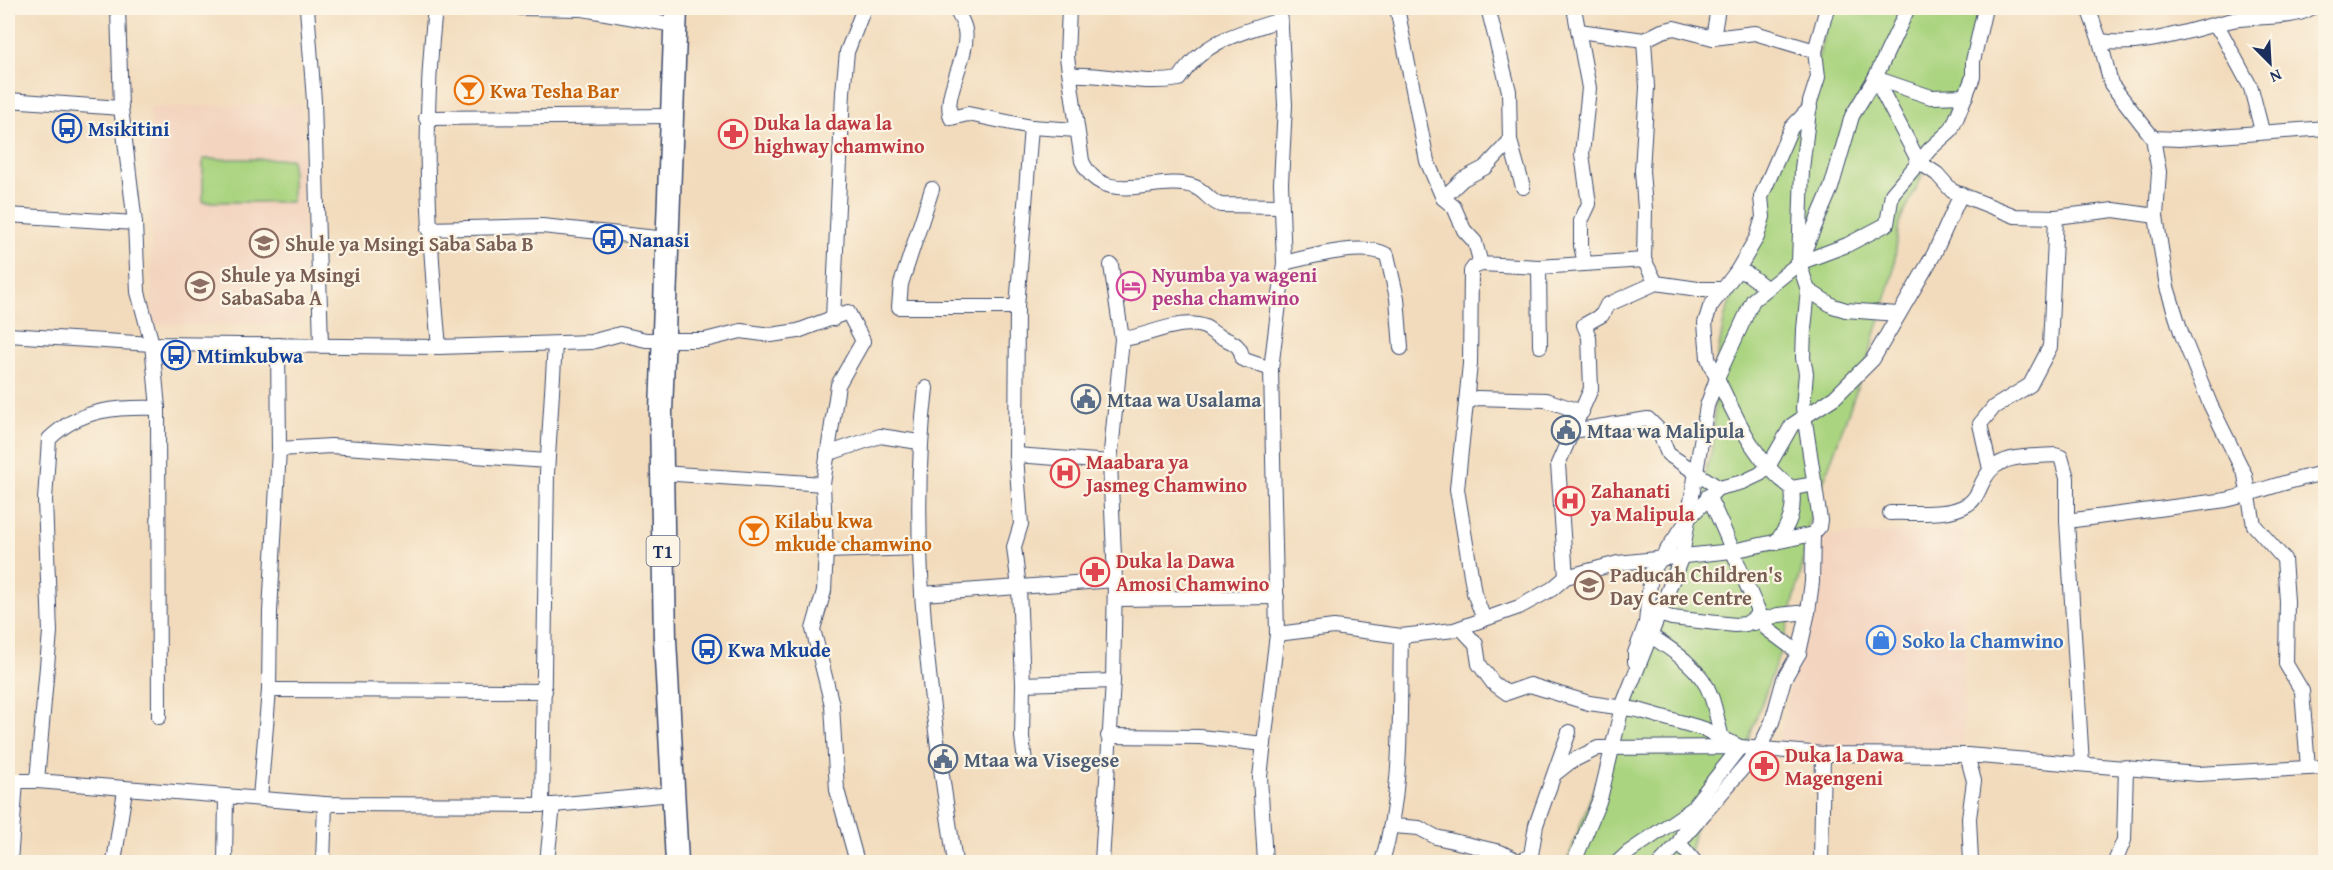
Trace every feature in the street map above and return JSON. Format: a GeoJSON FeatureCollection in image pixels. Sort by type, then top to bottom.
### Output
{"type":"FeatureCollection","features":[{"type":"Feature","properties":{"kind":"highway","name":"T1"},"geometry":{"type":"LineString","coordinates":[[675,16],[664,339],[662,473],[665,640],[677,862]]}},
{"type":"Feature","properties":{"kind":"street"},"geometry":{"type":"LineString","coordinates":[[118,8],[121,108],[135,222],[138,292],[152,344],[158,408],[159,717]]}},
{"type":"Feature","properties":{"kind":"street"},"geometry":{"type":"LineString","coordinates":[[307,8],[314,100],[321,345]]}},
{"type":"Feature","properties":{"kind":"street"},"geometry":{"type":"LineString","coordinates":[[435,8],[426,118],[428,229],[438,346]]}},
{"type":"Feature","properties":{"kind":"street"},"geometry":{"type":"LineString","coordinates":[[519,8],[583,9],[675,16]]}},
{"type":"Feature","properties":{"kind":"street"},"geometry":{"type":"LineString","coordinates":[[833,319],[843,92],[847,51],[864,8]]}},
{"type":"Feature","properties":{"kind":"street"},"geometry":{"type":"LineString","coordinates":[[956,8],[965,30],[964,53],[955,73],[951,118],[968,114],[1031,127],[1077,130]]}},
{"type":"Feature","properties":{"kind":"street"},"geometry":{"type":"LineString","coordinates":[[1070,8],[1067,57],[1082,161],[1089,174],[1098,181],[1129,189],[1166,183],[1196,187],[1213,202],[1221,205],[1281,206]]}},
{"type":"Feature","properties":{"kind":"street"},"geometry":{"type":"LineString","coordinates":[[1397,8],[1427,161],[1443,198],[1454,207],[1464,230],[1475,242],[1481,264]]}},
{"type":"Feature","properties":{"kind":"street"},"geometry":{"type":"LineString","coordinates":[[1488,8],[1509,91],[1510,141],[1523,187]]}},
{"type":"Feature","properties":{"kind":"street"},"geometry":{"type":"LineString","coordinates":[[1574,8],[1589,88],[1582,154],[1588,204],[1581,221],[1581,246],[1585,263]]}},
{"type":"Feature","properties":{"kind":"street"},"geometry":{"type":"LineString","coordinates":[[1713,38],[1718,8]]}},
{"type":"Feature","properties":{"kind":"street"},"geometry":{"type":"LineString","coordinates":[[1277,634],[1334,627],[1401,636],[1461,628],[1519,607],[1552,589],[1566,577],[1618,563],[1732,551],[1813,534],[1819,527],[1820,520],[1804,416],[1806,373],[1803,358],[1803,329],[1808,290],[1799,263],[1802,169],[1810,108],[1818,77],[1815,51],[1827,8]]}},
{"type":"Feature","properties":{"kind":"street"},"geometry":{"type":"LineString","coordinates":[[1799,263],[1843,155],[1852,116],[1875,78],[1908,8]]}},
{"type":"Feature","properties":{"kind":"street"},"geometry":{"type":"LineString","coordinates":[[1574,862],[1600,799],[1622,707],[1682,556],[1707,406],[1717,378],[1753,300],[1799,263],[1847,245],[1887,224],[1892,194],[1919,162],[1951,130],[1973,77],[1973,61],[1985,8]]}},
{"type":"Feature","properties":{"kind":"street"},"geometry":{"type":"LineString","coordinates":[[2088,8],[2100,41],[2111,84],[2153,138],[2159,172],[2156,216],[2167,287],[2182,334],[2210,404],[2245,475],[2254,525],[2284,559],[2288,601],[2286,664],[2302,691],[2308,768]]}},
{"type":"Feature","properties":{"kind":"street"},"geometry":{"type":"LineString","coordinates":[[2100,41],[2118,44],[2214,26],[2234,20],[2274,16],[2315,8]]}},
{"type":"Feature","properties":{"kind":"street"},"geometry":{"type":"LineString","coordinates":[[1070,75],[1091,74],[1138,82],[1179,79],[1201,51],[1280,14],[1285,105],[1281,206],[1284,263],[1271,369],[1277,634],[1260,777],[1265,862]]}},
{"type":"Feature","properties":{"kind":"street"},"geometry":{"type":"LineString","coordinates":[[2214,26],[2221,32],[2251,88],[2262,131]]}},
{"type":"Feature","properties":{"kind":"street"},"geometry":{"type":"LineString","coordinates":[[1579,31],[1644,40],[1674,28],[1713,38],[1755,33],[1815,51]]}},
{"type":"Feature","properties":{"kind":"street"},"geometry":{"type":"LineString","coordinates":[[1644,40],[1647,87],[1642,171],[1645,208],[1644,260],[1656,283]]}},
{"type":"Feature","properties":{"kind":"street"},"geometry":{"type":"LineString","coordinates":[[1875,78],[1931,97],[1966,96]]}},
{"type":"Feature","properties":{"kind":"street"},"geometry":{"type":"LineString","coordinates":[[1875,78],[1919,162],[1937,174],[1952,191],[2015,216],[2056,217],[2114,210],[2156,216]]}},
{"type":"Feature","properties":{"kind":"street"},"geometry":{"type":"LineString","coordinates":[[8,100],[121,108]]}},
{"type":"Feature","properties":{"kind":"street"},"geometry":{"type":"LineString","coordinates":[[1810,108],[1791,128],[1761,197],[1762,227],[1737,271],[1710,307],[1705,322],[1708,358],[1755,450],[1776,477],[1792,488],[1815,484]]}},
{"type":"Feature","properties":{"kind":"street"},"geometry":{"type":"LineString","coordinates":[[426,118],[671,116]]}},
{"type":"Feature","properties":{"kind":"street"},"geometry":{"type":"LineString","coordinates":[[1025,762],[1022,737],[1023,684],[1019,588],[1014,547],[1021,524],[1016,455],[1017,307],[1031,127]]}},
{"type":"Feature","properties":{"kind":"street"},"geometry":{"type":"LineString","coordinates":[[2153,138],[2178,139],[2325,128]]}},
{"type":"Feature","properties":{"kind":"street"},"geometry":{"type":"LineString","coordinates":[[1443,198],[1463,179],[1486,167],[1510,141]]}},
{"type":"Feature","properties":{"kind":"street"},"geometry":{"type":"LineString","coordinates":[[932,189],[901,284],[899,307],[1017,307]]}},
{"type":"Feature","properties":{"kind":"street"},"geometry":{"type":"LineString","coordinates":[[1635,677],[1635,653],[1646,623],[1651,573],[1660,559],[1689,518],[1714,492],[1760,474],[1768,467],[1792,425],[1852,382],[1873,359],[1897,314],[1934,254],[1961,194]]}},
{"type":"Feature","properties":{"kind":"street"},"geometry":{"type":"LineString","coordinates":[[1801,213],[1808,218],[1821,213]]}},
{"type":"Feature","properties":{"kind":"street"},"geometry":{"type":"LineString","coordinates":[[8,215],[135,222]]}},
{"type":"Feature","properties":{"kind":"street"},"geometry":{"type":"LineString","coordinates":[[1990,469],[1980,424],[1994,407],[2030,385],[2050,347],[2056,217]]}},
{"type":"Feature","properties":{"kind":"street"},"geometry":{"type":"LineString","coordinates":[[428,229],[542,226],[667,239]]}},
{"type":"Feature","properties":{"kind":"street"},"geometry":{"type":"LineString","coordinates":[[1284,263],[1331,252],[1379,250],[1387,255],[1393,273],[1401,348]]}},
{"type":"Feature","properties":{"kind":"street"},"geometry":{"type":"LineString","coordinates":[[1484,619],[1474,593],[1457,489],[1470,364],[1471,271],[1481,264],[1539,267],[1644,260]]}},
{"type":"Feature","properties":{"kind":"street"},"geometry":{"type":"LineString","coordinates":[[1102,862],[1113,681],[1115,599],[1110,462],[1122,339],[1111,265]]}},
{"type":"Feature","properties":{"kind":"street"},"geometry":{"type":"LineString","coordinates":[[1539,267],[1540,346]]}},
{"type":"Feature","properties":{"kind":"street"},"geometry":{"type":"LineString","coordinates":[[1737,271],[1748,274],[1766,288]]}},
{"type":"Feature","properties":{"kind":"street"},"geometry":{"type":"LineString","coordinates":[[1566,577],[1558,464],[1591,389],[1589,337],[1584,325],[1602,315],[1607,305],[1656,283],[1698,289],[1722,289]]}},
{"type":"Feature","properties":{"kind":"street"},"geometry":{"type":"LineString","coordinates":[[1808,290],[1839,308],[1897,314]]}},
{"type":"Feature","properties":{"kind":"street"},"geometry":{"type":"LineString","coordinates":[[8,335],[152,344],[278,345],[555,344],[591,342],[620,334],[646,340],[705,340],[741,331],[771,335],[798,331],[848,312],[863,340],[838,385],[823,484],[826,551],[824,591],[813,629],[832,705],[837,790],[857,862]]}},
{"type":"Feature","properties":{"kind":"street"},"geometry":{"type":"LineString","coordinates":[[1122,339],[1138,338],[1172,327],[1191,324],[1204,327],[1235,343],[1242,352],[1242,359],[1271,369]]}},
{"type":"Feature","properties":{"kind":"street"},"geometry":{"type":"LineString","coordinates":[[547,862],[545,692],[547,461],[555,344]]}},
{"type":"Feature","properties":{"kind":"street"},"geometry":{"type":"LineString","coordinates":[[260,798],[269,690],[270,612],[279,449],[278,345]]}},
{"type":"Feature","properties":{"kind":"street"},"geometry":{"type":"LineString","coordinates":[[926,388],[919,442],[918,548],[955,862]]}},
{"type":"Feature","properties":{"kind":"street"},"geometry":{"type":"LineString","coordinates":[[1466,403],[1477,398],[1546,399],[1582,412]]}},
{"type":"Feature","properties":{"kind":"street"},"geometry":{"type":"LineString","coordinates":[[37,781],[50,632],[45,500],[49,439],[64,425],[116,407],[158,408]]}},
{"type":"Feature","properties":{"kind":"street"},"geometry":{"type":"LineString","coordinates":[[1572,431],[1648,419],[1658,429],[1668,453],[1697,473],[1714,492],[1732,551],[1762,621],[1767,629],[1798,653]]}},
{"type":"Feature","properties":{"kind":"street"},"geometry":{"type":"LineString","coordinates":[[827,454],[880,436],[919,442]]}},
{"type":"Feature","properties":{"kind":"street"},"geometry":{"type":"LineString","coordinates":[[279,449],[331,446],[547,461]]}},
{"type":"Feature","properties":{"kind":"street"},"geometry":{"type":"LineString","coordinates":[[1890,513],[1956,510],[1970,503],[1981,490],[1990,469],[2006,459],[2055,454],[2061,457],[2067,478],[2067,521],[2082,764]]}},
{"type":"Feature","properties":{"kind":"street"},"geometry":{"type":"LineString","coordinates":[[1016,455],[1110,462]]}},
{"type":"Feature","properties":{"kind":"street"},"geometry":{"type":"LineString","coordinates":[[662,473],[823,484]]}},
{"type":"Feature","properties":{"kind":"street"},"geometry":{"type":"LineString","coordinates":[[2067,521],[2165,510],[2250,494],[2290,479],[2325,473]]}},
{"type":"Feature","properties":{"kind":"street"},"geometry":{"type":"LineString","coordinates":[[1775,543],[1789,523],[1794,507],[1792,488]]}},
{"type":"Feature","properties":{"kind":"street"},"geometry":{"type":"LineString","coordinates":[[1661,862],[1680,843],[1759,749],[1772,722],[1784,679],[1798,653],[1808,612],[1812,582],[1813,534]]}},
{"type":"Feature","properties":{"kind":"street"},"geometry":{"type":"LineString","coordinates":[[826,551],[918,548]]}},
{"type":"Feature","properties":{"kind":"street"},"geometry":{"type":"LineString","coordinates":[[922,594],[1115,580]]}},
{"type":"Feature","properties":{"kind":"street"},"geometry":{"type":"LineString","coordinates":[[1115,599],[1277,597]]}},
{"type":"Feature","properties":{"kind":"street"},"geometry":{"type":"LineString","coordinates":[[1746,624],[1757,616],[1756,608]]}},
{"type":"Feature","properties":{"kind":"street"},"geometry":{"type":"LineString","coordinates":[[1659,614],[1672,618],[1746,624],[1778,615],[1808,612]]}},
{"type":"Feature","properties":{"kind":"street"},"geometry":{"type":"LineString","coordinates":[[1461,628],[1476,644],[1479,664],[1493,683],[1507,693],[1530,686],[1589,703],[1622,707],[1682,722],[1740,747]]}},
{"type":"Feature","properties":{"kind":"street"},"geometry":{"type":"LineString","coordinates":[[1382,862],[1393,826],[1398,769],[1401,636]]}},
{"type":"Feature","properties":{"kind":"street"},"geometry":{"type":"LineString","coordinates":[[1651,636],[1680,657],[1702,678],[1711,694],[1722,738]]}},
{"type":"Feature","properties":{"kind":"street"},"geometry":{"type":"LineString","coordinates":[[1023,684],[1113,681]]}},
{"type":"Feature","properties":{"kind":"street"},"geometry":{"type":"LineString","coordinates":[[269,690],[545,692]]}},
{"type":"Feature","properties":{"kind":"street"},"geometry":{"type":"LineString","coordinates":[[1393,826],[1419,828],[1436,837],[1500,852],[1520,862],[1531,855],[1536,825],[1569,732]]}},
{"type":"Feature","properties":{"kind":"street"},"geometry":{"type":"LineString","coordinates":[[1108,735],[1200,737],[1264,744]]}},
{"type":"Feature","properties":{"kind":"street"},"geometry":{"type":"LineString","coordinates":[[1556,773],[1587,752],[1598,748],[1740,747],[1823,754],[1966,755],[2198,774],[2325,767]]}},
{"type":"Feature","properties":{"kind":"street"},"geometry":{"type":"LineString","coordinates":[[1618,862],[1692,809],[1740,747]]}},
{"type":"Feature","properties":{"kind":"street"},"geometry":{"type":"LineString","coordinates":[[1821,862],[1823,754]]}},
{"type":"Feature","properties":{"kind":"street"},"geometry":{"type":"LineString","coordinates":[[1966,755],[1974,781],[1969,818],[1971,862]]}},
{"type":"Feature","properties":{"kind":"street"},"geometry":{"type":"LineString","coordinates":[[2115,862],[2124,840],[2126,767]]}},
{"type":"Feature","properties":{"kind":"street"},"geometry":{"type":"LineString","coordinates":[[10,862],[12,781],[37,781],[125,790],[325,804],[548,804],[672,794]]}},
{"type":"Feature","properties":{"kind":"street"},"geometry":{"type":"LineString","coordinates":[[114,862],[125,790]]}},
{"type":"Feature","properties":{"kind":"street"},"geometry":{"type":"LineString","coordinates":[[225,862],[226,797]]}},
{"type":"Feature","properties":{"kind":"street"},"geometry":{"type":"LineString","coordinates":[[323,862],[325,804]]}},
{"type":"Feature","properties":{"kind":"street"},"geometry":{"type":"LineString","coordinates":[[1680,843],[1692,809]]}},
{"type":"Feature","properties":{"kind":"street"},"geometry":{"type":"LineString","coordinates":[[1680,843],[1695,862]]}},
{"type":"Feature","properties":{"kind":"shaded area"},"geometry":{"type":"Polygon","coordinates":[[[302,104],[304,323],[152,325],[150,107],[302,104]]]}},
{"type":"Feature","properties":{"kind":"shaded area","name":"Soko la Chamwino"},"geometry":{"type":"Polygon","coordinates":[[[1965,530],[1964,745],[1778,751],[1817,536],[1965,530]]]}},
{"type":"Feature","properties":{"kind":"green space"},"geometry":{"type":"Polygon","coordinates":[[[1830,8],[1992,8],[1928,164],[1899,223],[1893,274],[1870,352],[1809,522],[1803,564],[1783,644],[1748,741],[1700,807],[1688,862],[1567,862],[1675,567],[1713,446],[1716,364],[1725,315],[1816,67],[1830,8]]]}},
{"type":"Feature","properties":{"kind":"green space"},"geometry":{"type":"Polygon","coordinates":[[[203,159],[292,159],[292,202],[203,202],[203,159]]]}},
{"type":"Feature","properties":{"kind":"place","name":"Kwa Tesha Bar"},"geometry":{"type":"Point","coordinates":[469,90]}},
{"type":"Feature","properties":{"kind":"place","name":"Msikitini"},"geometry":{"type":"Point","coordinates":[67,128]}},
{"type":"Feature","properties":{"kind":"place","name":"Duka la dawa la highway chamwino"},"geometry":{"type":"Point","coordinates":[733,134]}},
{"type":"Feature","properties":{"kind":"place","name":"Nanasi"},"geometry":{"type":"Point","coordinates":[608,239]}},
{"type":"Feature","properties":{"kind":"place","name":"Shule ya Msingi Saba Saba B"},"geometry":{"type":"Point","coordinates":[264,243]}},
{"type":"Feature","properties":{"kind":"place","name":"Shule ya Msingi SabaSaba A"},"geometry":{"type":"Point","coordinates":[200,286]}},
{"type":"Feature","properties":{"kind":"place","name":"Nyumba ya wageni pesha chamwino"},"geometry":{"type":"Point","coordinates":[1131,286]}},
{"type":"Feature","properties":{"kind":"place","name":"Mtimkubwa"},"geometry":{"type":"Point","coordinates":[176,355]}},
{"type":"Feature","properties":{"kind":"place","name":"Mtaa wa Usalama"},"geometry":{"type":"Point","coordinates":[1086,399]}},
{"type":"Feature","properties":{"kind":"place","name":"Mtaa wa Malipula"},"geometry":{"type":"Point","coordinates":[1566,430]}},
{"type":"Feature","properties":{"kind":"place","name":"Maabara ya Jasmeg Chamwino"},"geometry":{"type":"Point","coordinates":[1065,473]}},
{"type":"Feature","properties":{"kind":"place","name":"Zahanati ya Malipula"},"geometry":{"type":"Point","coordinates":[1570,501]}},
{"type":"Feature","properties":{"kind":"place","name":"Kilabu kwa mkude chamwino"},"geometry":{"type":"Point","coordinates":[754,531]}},
{"type":"Feature","properties":{"kind":"place","name":"Duka la Dawa Amosi Chamwino"},"geometry":{"type":"Point","coordinates":[1095,572]}},
{"type":"Feature","properties":{"kind":"place","name":"Paducah Children's Day Care Centre"},"geometry":{"type":"Point","coordinates":[1589,585]}},
{"type":"Feature","properties":{"kind":"place","name":"Soko la Chamwino"},"geometry":{"type":"Point","coordinates":[1881,640]}},
{"type":"Feature","properties":{"kind":"place","name":"Kwa Mkude"},"geometry":{"type":"Point","coordinates":[707,649]}},
{"type":"Feature","properties":{"kind":"place","name":"Mtaa wa Visegese"},"geometry":{"type":"Point","coordinates":[943,759]}},
{"type":"Feature","properties":{"kind":"place","name":"Duka la Dawa Magengeni"},"geometry":{"type":"Point","coordinates":[1764,766]}}]}
